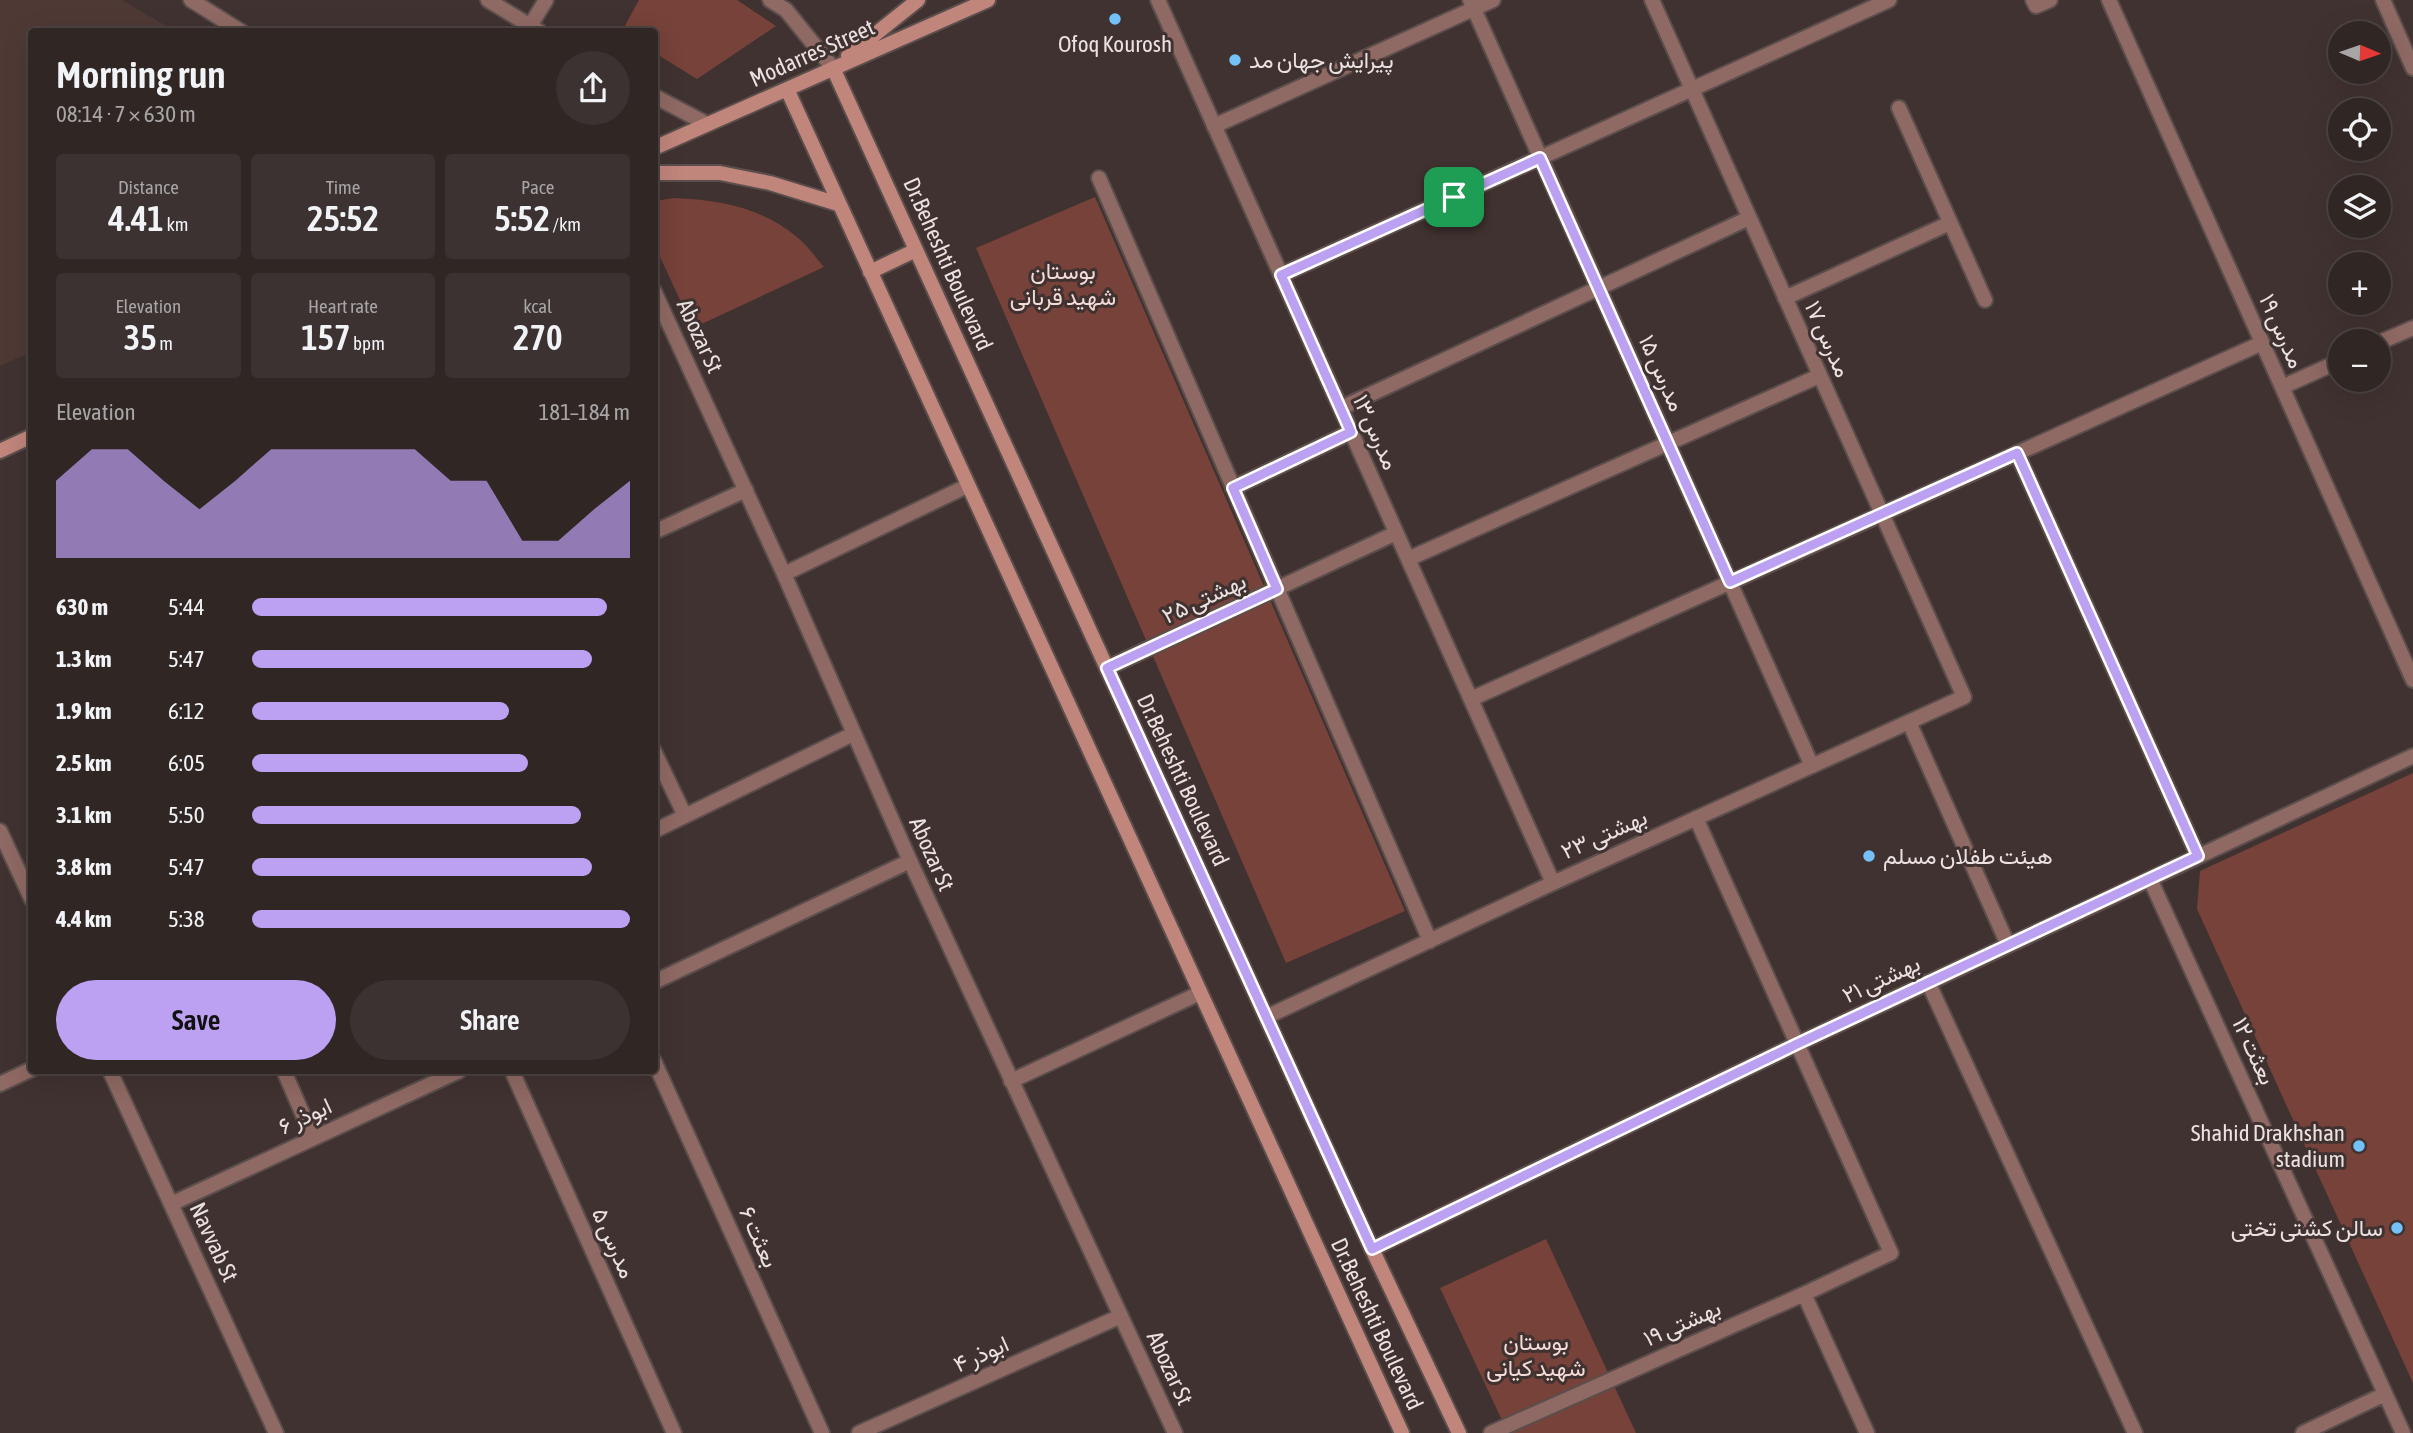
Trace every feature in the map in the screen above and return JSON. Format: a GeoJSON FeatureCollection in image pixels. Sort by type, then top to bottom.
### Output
{"type":"FeatureCollection","features":[{"type":"Feature","properties":{"kind":"main road"},"geometry":{"type":"LineString","coordinates":[[833,68],[918,0]]}},
{"type":"Feature","properties":{"kind":"main road"},"geometry":{"type":"LineString","coordinates":[[936,23],[968,0]]}},
{"type":"Feature","properties":{"kind":"main road","name":"Modarres Street"},"geometry":{"type":"LineString","coordinates":[[658,146],[988,0]]}},
{"type":"Feature","properties":{"kind":"main road","name":"Dr.Beheshti Boulevard"},"geometry":{"type":"LineString","coordinates":[[833,68],[1372,1249],[1459,1433]]}},
{"type":"Feature","properties":{"kind":"main road","name":"Dr.Beheshti Boulevard"},"geometry":{"type":"LineString","coordinates":[[787,89],[1402,1433]]}},
{"type":"Feature","properties":{"kind":"main road"},"geometry":{"type":"LineString","coordinates":[[658,173],[720,173],[770,183],[838,204]]}},
{"type":"Feature","properties":{"kind":"main road"},"geometry":{"type":"LineString","coordinates":[[870,272],[916,250]]}},
{"type":"Feature","properties":{"kind":"main road"},"geometry":{"type":"LineString","coordinates":[[0,451],[28,438]]}},
{"type":"Feature","properties":{"kind":"street"},"geometry":{"type":"LineString","coordinates":[[191,0],[236,28]]}},
{"type":"Feature","properties":{"kind":"street"},"geometry":{"type":"LineString","coordinates":[[488,0],[533,28]]}},
{"type":"Feature","properties":{"kind":"street"},"geometry":{"type":"LineString","coordinates":[[535,28],[546,0]]}},
{"type":"Feature","properties":{"kind":"street"},"geometry":{"type":"LineString","coordinates":[[770,0],[786,10],[833,68]]}},
{"type":"Feature","properties":{"kind":"street","name":"مدرس۱۳"},"geometry":{"type":"LineString","coordinates":[[1158,0],[1553,883]]}},
{"type":"Feature","properties":{"kind":"street"},"geometry":{"type":"LineString","coordinates":[[1214,126],[1472,4],[1493,0]]}},
{"type":"Feature","properties":{"kind":"street","name":"مدرس ۱۷"},"geometry":{"type":"LineString","coordinates":[[1652,0],[1964,697]]}},
{"type":"Feature","properties":{"kind":"street"},"geometry":{"type":"LineString","coordinates":[[1281,275],[1889,0]]}},
{"type":"Feature","properties":{"kind":"street","name":"مدرس ۱۹"},"geometry":{"type":"LineString","coordinates":[[2109,0],[2413,680]]}},
{"type":"Feature","properties":{"kind":"street"},"geometry":{"type":"LineString","coordinates":[[2383,0],[2407,36],[2413,68]]}},
{"type":"Feature","properties":{"kind":"street","name":"مدرس ۱۵"},"geometry":{"type":"LineString","coordinates":[[1472,4],[1812,765]]}},
{"type":"Feature","properties":{"kind":"street"},"geometry":{"type":"LineString","coordinates":[[658,98],[706,124]]}},
{"type":"Feature","properties":{"kind":"street"},"geometry":{"type":"LineString","coordinates":[[1899,108],[1984,300]]}},
{"type":"Feature","properties":{"kind":"street"},"geometry":{"type":"LineString","coordinates":[[1098,177],[1430,941]]}},
{"type":"Feature","properties":{"kind":"street"},"geometry":{"type":"LineString","coordinates":[[1341,408],[1749,218]]}},
{"type":"Feature","properties":{"kind":"street"},"geometry":{"type":"LineString","coordinates":[[1785,298],[1950,223]]}},
{"type":"Feature","properties":{"kind":"street","name":"Abozar St"},"geometry":{"type":"LineString","coordinates":[[658,300],[784,574],[910,861],[1175,1433]]}},
{"type":"Feature","properties":{"kind":"street"},"geometry":{"type":"LineString","coordinates":[[2391,338],[2413,328]]}},
{"type":"Feature","properties":{"kind":"street"},"geometry":{"type":"LineString","coordinates":[[1471,699],[2262,343]]}},
{"type":"Feature","properties":{"kind":"street"},"geometry":{"type":"LineString","coordinates":[[2282,387],[2328,366]]}},
{"type":"Feature","properties":{"kind":"street"},"geometry":{"type":"LineString","coordinates":[[1408,559],[1819,376]]}},
{"type":"Feature","properties":{"kind":"street"},"geometry":{"type":"LineString","coordinates":[[1233,488],[1351,432]]}},
{"type":"Feature","properties":{"kind":"street"},"geometry":{"type":"LineString","coordinates":[[2017,453],[2198,856]]}},
{"type":"Feature","properties":{"kind":"street"},"geometry":{"type":"LineString","coordinates":[[784,574],[967,486]]}},
{"type":"Feature","properties":{"kind":"street"},"geometry":{"type":"LineString","coordinates":[[658,530],[746,491]]}},
{"type":"Feature","properties":{"kind":"street","name":"بهشتی ۲۵"},"geometry":{"type":"LineString","coordinates":[[1107,668],[1396,533]]}},
{"type":"Feature","properties":{"kind":"street","name":"بهشتی ۲۳"},"geometry":{"type":"LineString","coordinates":[[1266,1017],[1553,883],[1964,697]]}},
{"type":"Feature","properties":{"kind":"street"},"geometry":{"type":"LineString","coordinates":[[1909,722],[2008,945]]}},
{"type":"Feature","properties":{"kind":"street"},"geometry":{"type":"LineString","coordinates":[[658,829],[853,734]]}},
{"type":"Feature","properties":{"kind":"street","name":"بهشتی ۲۱"},"geometry":{"type":"LineString","coordinates":[[1372,1249],[1797,1044],[2413,756]]}},
{"type":"Feature","properties":{"kind":"street"},"geometry":{"type":"LineString","coordinates":[[658,759],[685,816]]}},
{"type":"Feature","properties":{"kind":"street"},"geometry":{"type":"LineString","coordinates":[[1696,818],[1797,1044]]}},
{"type":"Feature","properties":{"kind":"street"},"geometry":{"type":"LineString","coordinates":[[0,831],[28,891]]}},
{"type":"Feature","properties":{"kind":"street"},"geometry":{"type":"LineString","coordinates":[[658,980],[910,861]]}},
{"type":"Feature","properties":{"kind":"street","name":"بعثت ۱۲"},"geometry":{"type":"LineString","coordinates":[[2150,879],[2403,1433]]}},
{"type":"Feature","properties":{"kind":"street"},"geometry":{"type":"LineString","coordinates":[[1928,982],[2135,1433]]}},
{"type":"Feature","properties":{"kind":"street"},"geometry":{"type":"LineString","coordinates":[[1011,1080],[1200,993]]}},
{"type":"Feature","properties":{"kind":"street","name":"بهشتی ۱۹"},"geometry":{"type":"LineString","coordinates":[[1491,1433],[1891,1253],[1797,1044]]}},
{"type":"Feature","properties":{"kind":"street","name":"بعثت ۶"},"geometry":{"type":"LineString","coordinates":[[658,1070],[822,1433]]}},
{"type":"Feature","properties":{"kind":"street"},"geometry":{"type":"LineString","coordinates":[[0,1084],[28,1071]]}},
{"type":"Feature","properties":{"kind":"street","name":"Navvab St"},"geometry":{"type":"LineString","coordinates":[[111,1074],[276,1433]]}},
{"type":"Feature","properties":{"kind":"street"},"geometry":{"type":"LineString","coordinates":[[285,1074],[313,1138]]}},
{"type":"Feature","properties":{"kind":"street","name":"ابوذر ۶"},"geometry":{"type":"LineString","coordinates":[[171,1204],[452,1074]]}},
{"type":"Feature","properties":{"kind":"street","name":"مدرس ۵"},"geometry":{"type":"LineString","coordinates":[[513,1074],[674,1433]]}},
{"type":"Feature","properties":{"kind":"street"},"geometry":{"type":"LineString","coordinates":[[1804,1294],[1867,1433]]}},
{"type":"Feature","properties":{"kind":"street","name":"ابوذر ۴"},"geometry":{"type":"LineString","coordinates":[[859,1433],[1121,1316]]}},
{"type":"Feature","properties":{"kind":"street"},"geometry":{"type":"LineString","coordinates":[[2303,1433],[2385,1394]]}},
{"type":"Feature","properties":{"kind":"shaded area"},"geometry":{"type":"Polygon","coordinates":[[[0,0],[122,0],[170,28],[28,28],[28,353],[0,366],[0,0]]]}},
{"type":"Feature","properties":{"kind":"green space"},"geometry":{"type":"Polygon","coordinates":[[[639,0],[737,0],[776,26],[697,79],[658,55],[658,28],[624,28],[639,0]]]}},
{"type":"Feature","properties":{"kind":"green space","name":"بوستان شهید قربانی"},"geometry":{"type":"Polygon","coordinates":[[[1095,197],[1405,911],[1286,963],[976,248],[1095,197]]]}},
{"type":"Feature","properties":{"kind":"green space"},"geometry":{"type":"Polygon","coordinates":[[[674,198],[724,203],[755,212],[784,227],[802,241],[824,267],[693,328],[658,252],[658,201],[674,198]]]}},
{"type":"Feature","properties":{"kind":"green space","name":"Shahid Drakhshan stadium"},"geometry":{"type":"Polygon","coordinates":[[[2413,773],[2413,1383],[2197,909],[2200,871],[2413,773]]]}},
{"type":"Feature","properties":{"kind":"green space","name":"بوستان شهید کیانی"},"geometry":{"type":"Polygon","coordinates":[[[1546,1239],[1636,1433],[1508,1433],[1440,1288],[1546,1239]]]}},
{"type":"Feature","properties":{"kind":"place","name":"Ofoq Kourosh"},"geometry":{"type":"Point","coordinates":[1115,19]}},
{"type":"Feature","properties":{"kind":"place","name":"پیرایش جهان مد"},"geometry":{"type":"Point","coordinates":[1235,60]}},
{"type":"Feature","properties":{"kind":"place","name":"هيئت طفلان مسلم"},"geometry":{"type":"Point","coordinates":[1869,856]}},
{"type":"Feature","properties":{"kind":"place","name":"Shahid Drakhshan stadium"},"geometry":{"type":"Point","coordinates":[2359,1146]}},
{"type":"Feature","properties":{"kind":"place","name":"سالن کشتی تختی"},"geometry":{"type":"Point","coordinates":[2397,1228]}},
{"type":"Feature","properties":{"kind":"route"},"geometry":{"type":"LineString","coordinates":[[1540,158],[1730,582],[2017,453],[2198,856],[1797,1044],[1372,1249],[1107,668],[1277,589],[1233,488],[1351,432],[1281,275],[1454,197],[1540,158]]}}]}
